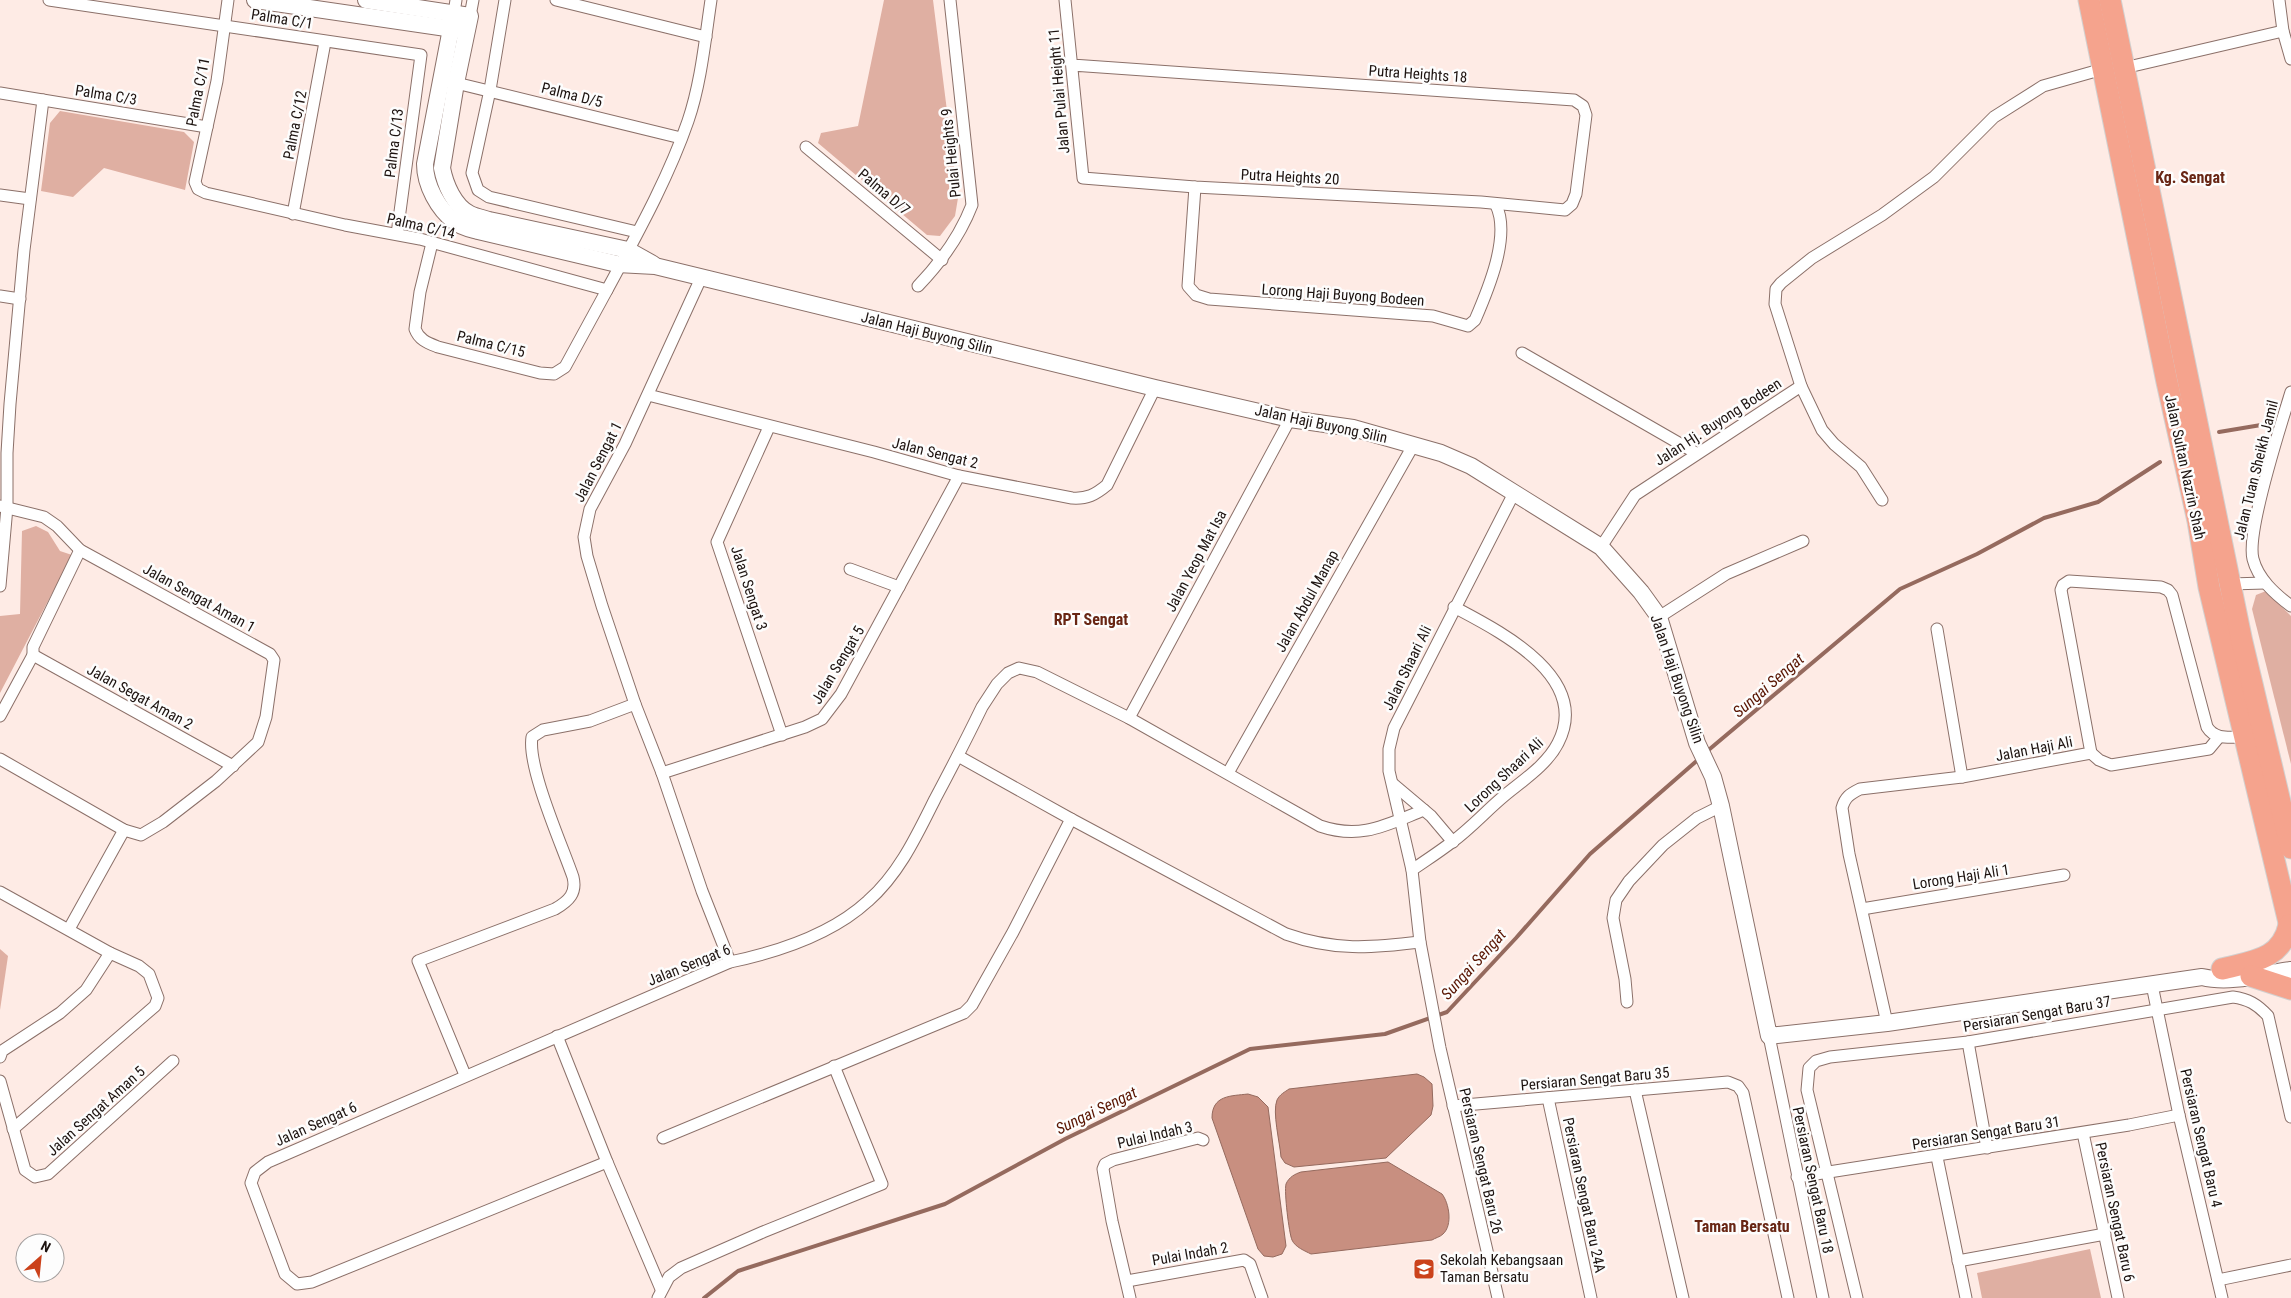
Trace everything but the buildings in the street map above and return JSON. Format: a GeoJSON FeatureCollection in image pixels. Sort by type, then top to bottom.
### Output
{"type":"FeatureCollection","features":[{"type":"Feature","properties":{"kind":"highway","name":"Jalan Sultan Nazrin Shah"},"geometry":{"type":"LineString","coordinates":[[2089,0],[2114,68],[2230,584],[2290,838],[2288,868],[2291,882]]}},
{"type":"Feature","properties":{"kind":"highway","name":"Jalan Sultan Nazrin Shah"},"geometry":{"type":"LineString","coordinates":[[2110,0],[2114,68],[2166,382],[2198,522],[2209,587],[2224,655],[2290,928]]}},
{"type":"Feature","properties":{"kind":"highway"},"geometry":{"type":"LineString","coordinates":[[2198,522],[2206,533],[2212,558],[2221,575],[2230,584],[2222,594],[2220,602],[2226,643],[2224,655]]}},
{"type":"Feature","properties":{"kind":"highway"},"geometry":{"type":"LineString","coordinates":[[2222,969],[2266,957],[2277,950],[2286,938],[2290,928]]}},
{"type":"Feature","properties":{"kind":"highway"},"geometry":{"type":"LineString","coordinates":[[2251,976],[2291,989]]}},
{"type":"Feature","properties":{"kind":"street","name":"Palma C/1"},"geometry":{"type":"LineString","coordinates":[[49,0],[421,55]]}},
{"type":"Feature","properties":{"kind":"street","name":"Palma C/11"},"geometry":{"type":"LineString","coordinates":[[198,189],[195,182],[216,81],[228,0]]}},
{"type":"Feature","properties":{"kind":"street"},"geometry":{"type":"LineString","coordinates":[[255,0],[462,15]]}},
{"type":"Feature","properties":{"kind":"street"},"geometry":{"type":"LineString","coordinates":[[366,0],[462,15]]}},
{"type":"Feature","properties":{"kind":"street"},"geometry":{"type":"LineString","coordinates":[[505,0],[490,90],[472,173],[478,190],[489,197],[637,232]]}},
{"type":"Feature","properties":{"kind":"street"},"geometry":{"type":"LineString","coordinates":[[556,0],[706,36]]}},
{"type":"Feature","properties":{"kind":"street"},"geometry":{"type":"LineString","coordinates":[[607,290],[637,232],[688,119],[706,36],[711,0]]}},
{"type":"Feature","properties":{"kind":"street","name":"Pulai Heights 9"},"geometry":{"type":"LineString","coordinates":[[918,286],[942,260],[965,223],[972,205],[950,0]]}},
{"type":"Feature","properties":{"kind":"street","name":"Jalan Pulai Height 11"},"geometry":{"type":"LineString","coordinates":[[1065,0],[1082,178]]}},
{"type":"Feature","properties":{"kind":"street"},"geometry":{"type":"LineString","coordinates":[[2279,0],[2283,31],[2291,58]]}},
{"type":"Feature","properties":{"kind":"street"},"geometry":{"type":"LineString","coordinates":[[462,15],[456,83],[442,168],[444,181],[460,206],[470,214],[489,220],[628,250],[655,266]]}},
{"type":"Feature","properties":{"kind":"street"},"geometry":{"type":"LineString","coordinates":[[462,15],[425,164],[425,177],[430,189],[446,212],[456,224],[478,231],[621,265],[655,266]]}},
{"type":"Feature","properties":{"kind":"street"},"geometry":{"type":"LineString","coordinates":[[1801,386],[1775,304],[1776,289],[1812,258],[1882,215],[1934,177],[1994,117],[2043,86],[2114,68],[2283,31]]}},
{"type":"Feature","properties":{"kind":"street","name":"Palma C/12"},"geometry":{"type":"LineString","coordinates":[[294,214],[325,42]]}},
{"type":"Feature","properties":{"kind":"street","name":"Palma C/13"},"geometry":{"type":"LineString","coordinates":[[397,234],[421,55]]}},
{"type":"Feature","properties":{"kind":"street","name":"Putra Heights 18"},"geometry":{"type":"LineString","coordinates":[[1072,65],[1574,100],[1583,106],[1586,115],[1576,194],[1572,204],[1565,210],[1496,205]]}},
{"type":"Feature","properties":{"kind":"street","name":"Palma D/5"},"geometry":{"type":"LineString","coordinates":[[456,83],[681,138]]}},
{"type":"Feature","properties":{"kind":"street","name":"Palma C/3"},"geometry":{"type":"LineString","coordinates":[[0,93],[207,127]]}},
{"type":"Feature","properties":{"kind":"street"},"geometry":{"type":"LineString","coordinates":[[0,586],[7,453],[5,403],[20,299],[30,199],[43,100]]}},
{"type":"Feature","properties":{"kind":"street","name":"Palma D/7"},"geometry":{"type":"LineString","coordinates":[[806,147],[942,260]]}},
{"type":"Feature","properties":{"kind":"street","name":"Putra Heights 20"},"geometry":{"type":"LineString","coordinates":[[1082,178],[1195,187],[1481,202],[1496,205]]}},
{"type":"Feature","properties":{"kind":"street","name":"Lorong Haji Buyong Bodeen"},"geometry":{"type":"LineString","coordinates":[[1195,187],[1188,286],[1196,295],[1209,299],[1433,316],[1468,326],[1475,320],[1497,264],[1501,220],[1496,205]]}},
{"type":"Feature","properties":{"kind":"street","name":"Palma C/14"},"geometry":{"type":"LineString","coordinates":[[198,189],[206,193],[294,214],[397,234],[607,290]]}},
{"type":"Feature","properties":{"kind":"street"},"geometry":{"type":"LineString","coordinates":[[0,195],[30,199]]}},
{"type":"Feature","properties":{"kind":"street","name":"Palma C/15"},"geometry":{"type":"LineString","coordinates":[[432,243],[415,329],[425,342],[438,347],[540,373],[554,374],[565,366],[607,290]]}},
{"type":"Feature","properties":{"kind":"street","name":"Jalan Haji Buyong Silin"},"geometry":{"type":"LineString","coordinates":[[655,266],[1155,388],[1290,419],[1353,428],[1414,444],[1471,466],[1601,547],[1641,592],[1659,617],[1697,743],[1713,777],[1721,806],[1769,1036]]}},
{"type":"Feature","properties":{"kind":"street","name":"Jalan Sengat 1"},"geometry":{"type":"LineString","coordinates":[[701,278],[671,340],[648,395],[590,509],[584,537],[587,556],[599,598],[635,704],[662,773],[702,891],[730,962]]}},
{"type":"Feature","properties":{"kind":"street"},"geometry":{"type":"LineString","coordinates":[[0,296],[20,299]]}},
{"type":"Feature","properties":{"kind":"street"},"geometry":{"type":"LineString","coordinates":[[1522,353],[1696,453]]}},
{"type":"Feature","properties":{"kind":"street","name":"Jalan Hj. Buyong Bodeen"},"geometry":{"type":"LineString","coordinates":[[1601,547],[1635,495],[1696,453],[1801,386],[1822,430],[1834,444],[1861,467],[1882,500]]}},
{"type":"Feature","properties":{"kind":"street","name":"Jalan Sengat 2"},"geometry":{"type":"LineString","coordinates":[[648,395],[874,452],[959,476],[1084,499],[1094,496],[1107,485],[1155,388]]}},
{"type":"Feature","properties":{"kind":"street","name":"Jalan Tuan Sheikh Jamil"},"geometry":{"type":"LineString","coordinates":[[2265,583],[2253,559],[2252,536],[2291,392]]}},
{"type":"Feature","properties":{"kind":"street","name":"Jalan Yeop Mat Isa"},"geometry":{"type":"LineString","coordinates":[[1129,718],[1290,419]]}},
{"type":"Feature","properties":{"kind":"street","name":"Jalan Sengat 3"},"geometry":{"type":"LineString","coordinates":[[769,426],[717,542],[782,735]]}},
{"type":"Feature","properties":{"kind":"street","name":"Jalan Abdul Manap"},"geometry":{"type":"LineString","coordinates":[[1228,773],[1414,444]]}},
{"type":"Feature","properties":{"kind":"street","name":"Jalan Sengat 5"},"geometry":{"type":"LineString","coordinates":[[662,773],[782,735],[822,719],[833,707],[959,476]]}},
{"type":"Feature","properties":{"kind":"street","name":"Jalan Shaari Ali"},"geometry":{"type":"LineString","coordinates":[[1420,942],[1412,870],[1399,820],[1388,760],[1394,728],[1454,607],[1514,493]]}},
{"type":"Feature","properties":{"kind":"street","name":"Jalan Sengat Aman 1"},"geometry":{"type":"LineString","coordinates":[[4,507],[44,517],[57,526],[80,550],[270,654],[274,660],[270,696],[261,737],[233,766],[163,822],[141,835],[124,830]]}},
{"type":"Feature","properties":{"kind":"street"},"geometry":{"type":"LineString","coordinates":[[1659,617],[1726,574],[1803,541]]}},
{"type":"Feature","properties":{"kind":"street"},"geometry":{"type":"LineString","coordinates":[[0,716],[33,655],[33,647],[80,550]]}},
{"type":"Feature","properties":{"kind":"street"},"geometry":{"type":"LineString","coordinates":[[850,568],[899,586]]}},
{"type":"Feature","properties":{"kind":"street","name":"Jalan Haji Ali"},"geometry":{"type":"LineString","coordinates":[[1887,1023],[1849,854],[1842,808],[1844,801],[1849,794],[1860,789],[1962,777],[2091,753],[2060,590],[2063,585],[2069,581],[2160,587],[2168,590],[2172,595],[2207,726],[2211,734],[2219,737]]}},
{"type":"Feature","properties":{"kind":"street"},"geometry":{"type":"LineString","coordinates":[[2230,584],[2265,583],[2291,606]]}},
{"type":"Feature","properties":{"kind":"street","name":"Lorong Shaari Ali"},"geometry":{"type":"LineString","coordinates":[[1412,870],[1453,842],[1548,757],[1558,744],[1563,730],[1565,714],[1562,699],[1552,677],[1538,660],[1490,626],[1454,607]]}},
{"type":"Feature","properties":{"kind":"street"},"geometry":{"type":"LineString","coordinates":[[1937,629],[1962,777]]}},
{"type":"Feature","properties":{"kind":"street","name":"Jalan Segat Aman 2"},"geometry":{"type":"LineString","coordinates":[[33,655],[233,766]]}},
{"type":"Feature","properties":{"kind":"street","name":"Jalan Sengat 6"},"geometry":{"type":"LineString","coordinates":[[607,1162],[312,1282],[297,1284],[285,1274],[251,1183],[255,1172],[268,1162],[465,1075],[730,962],[764,955],[797,942],[830,927],[869,901],[902,860],[982,707],[997,684],[1008,674],[1019,668],[1037,672],[1129,718]]}},
{"type":"Feature","properties":{"kind":"street"},"geometry":{"type":"LineString","coordinates":[[465,1075],[418,961],[555,909],[573,895],[575,886],[573,877],[543,795],[531,746],[532,737],[543,730],[590,721],[635,704]]}},
{"type":"Feature","properties":{"kind":"street"},"geometry":{"type":"LineString","coordinates":[[1129,718],[1311,822],[1331,830],[1354,833],[1364,832],[1424,810]]}},
{"type":"Feature","properties":{"kind":"street"},"geometry":{"type":"LineString","coordinates":[[2091,753],[2099,760],[2111,765],[2209,749],[2219,737],[2243,737]]}},
{"type":"Feature","properties":{"kind":"street"},"geometry":{"type":"LineString","coordinates":[[958,756],[1071,820],[1286,934],[1313,943],[1372,947],[1420,942]]}},
{"type":"Feature","properties":{"kind":"street"},"geometry":{"type":"LineString","coordinates":[[0,759],[124,830],[69,929]]}},
{"type":"Feature","properties":{"kind":"street"},"geometry":{"type":"LineString","coordinates":[[1392,784],[1439,823],[1453,842]]}},
{"type":"Feature","properties":{"kind":"street"},"geometry":{"type":"LineString","coordinates":[[1627,1002],[1625,979],[1613,918],[1616,900],[1629,881],[1663,845],[1697,818],[1721,806]]}},
{"type":"Feature","properties":{"kind":"street"},"geometry":{"type":"LineString","coordinates":[[662,1138],[964,1013],[972,1005],[1013,932],[1071,820]]}},
{"type":"Feature","properties":{"kind":"street","name":"Lorong Haji Ali 1"},"geometry":{"type":"LineString","coordinates":[[1862,909],[2064,875]]}},
{"type":"Feature","properties":{"kind":"street"},"geometry":{"type":"LineString","coordinates":[[0,892],[110,953],[139,966],[149,974],[158,998],[155,1006],[13,1128],[0,1081]]}},
{"type":"Feature","properties":{"kind":"street","name":"Persiaran Sengat Baru 26"},"geometry":{"type":"LineString","coordinates":[[1420,942],[1436,1030],[1498,1298]]}},
{"type":"Feature","properties":{"kind":"street"},"geometry":{"type":"LineString","coordinates":[[0,1057],[2,1051],[60,1013],[86,990],[110,953]]}},
{"type":"Feature","properties":{"kind":"street"},"geometry":{"type":"LineString","coordinates":[[2202,977],[2211,970],[2291,959]]}},
{"type":"Feature","properties":{"kind":"street"},"geometry":{"type":"LineString","coordinates":[[1769,1036],[1887,1023],[2202,977],[2212,979],[2251,976],[2291,970]]}},
{"type":"Feature","properties":{"kind":"street","name":"Persiaran Sengat Baru 4"},"geometry":{"type":"LineString","coordinates":[[2152,985],[2179,1115],[2222,1298]]}},
{"type":"Feature","properties":{"kind":"street","name":"Persiaran Sengat Baru 37"},"geometry":{"type":"LineString","coordinates":[[1828,1172],[1807,1090],[1809,1068],[1816,1061],[1830,1057],[1968,1042],[2157,1008],[2233,997],[2247,999],[2260,1007],[2268,1016],[2291,1117]]}},
{"type":"Feature","properties":{"kind":"street"},"geometry":{"type":"LineString","coordinates":[[558,1036],[660,1293]]}},
{"type":"Feature","properties":{"kind":"street","name":"Persiaran Sengat Baru 18"},"geometry":{"type":"LineString","coordinates":[[1769,1036],[1823,1298]]}},
{"type":"Feature","properties":{"kind":"street"},"geometry":{"type":"LineString","coordinates":[[1968,1042],[1987,1148]]}},
{"type":"Feature","properties":{"kind":"street","name":"Jalan Sengat Aman 5"},"geometry":{"type":"LineString","coordinates":[[13,1128],[25,1170],[35,1177],[48,1174],[173,1061]]}},
{"type":"Feature","properties":{"kind":"street"},"geometry":{"type":"LineString","coordinates":[[660,1293],[669,1277],[681,1268],[763,1232],[882,1184],[834,1066]]}},
{"type":"Feature","properties":{"kind":"street","name":"Persiaran Sengat Baru 35"},"geometry":{"type":"LineString","coordinates":[[1453,1106],[1728,1082],[1738,1086],[1743,1093],[1788,1298]]}},
{"type":"Feature","properties":{"kind":"street"},"geometry":{"type":"LineString","coordinates":[[1635,1090],[1683,1298]]}},
{"type":"Feature","properties":{"kind":"street","name":"Persiaran Sengat Baru 24A"},"geometry":{"type":"LineString","coordinates":[[1548,1098],[1592,1298]]}},
{"type":"Feature","properties":{"kind":"street","name":"Persiaran Sengat Baru 31"},"geometry":{"type":"LineString","coordinates":[[1797,1177],[2083,1133],[2179,1115]]}},
{"type":"Feature","properties":{"kind":"street","name":"Persiaran Sengat Baru 6"},"geometry":{"type":"LineString","coordinates":[[2083,1133],[2118,1298]]}},
{"type":"Feature","properties":{"kind":"street","name":"Pulai Indah 3"},"geometry":{"type":"LineString","coordinates":[[1127,1281],[1112,1221],[1103,1169],[1106,1164],[1113,1160],[1198,1138],[1203,1140]]}},
{"type":"Feature","properties":{"kind":"street"},"geometry":{"type":"LineString","coordinates":[[1937,1156],[1966,1298]]}},
{"type":"Feature","properties":{"kind":"street"},"geometry":{"type":"LineString","coordinates":[[1828,1172],[1857,1298]]}},
{"type":"Feature","properties":{"kind":"street"},"geometry":{"type":"LineString","coordinates":[[1958,1261],[2105,1234]]}},
{"type":"Feature","properties":{"kind":"street","name":"Pulai Indah 2"},"geometry":{"type":"LineString","coordinates":[[1127,1281],[1244,1260],[1250,1264],[1262,1298]]}},
{"type":"Feature","properties":{"kind":"street"},"geometry":{"type":"LineString","coordinates":[[2218,1280],[2291,1265]]}},
{"type":"Feature","properties":{"kind":"street"},"geometry":{"type":"LineString","coordinates":[[1127,1281],[1130,1298]]}},
{"type":"Feature","properties":{"kind":"shaded area"},"geometry":{"type":"Polygon","coordinates":[[[884,0],[933,0],[958,198],[955,216],[940,236],[927,235],[818,143],[821,133],[858,126],[884,0]]]}},
{"type":"Feature","properties":{"kind":"shaded area"},"geometry":{"type":"Polygon","coordinates":[[[60,111],[184,132],[194,142],[185,190],[104,168],[73,197],[41,191],[50,123],[60,111]]]}},
{"type":"Feature","properties":{"kind":"shaded area"},"geometry":{"type":"Polygon","coordinates":[[[36,526],[48,532],[60,551],[72,555],[0,693],[0,616],[20,614],[22,531],[36,526]]]}},
{"type":"Feature","properties":{"kind":"shaded area"},"geometry":{"type":"Polygon","coordinates":[[[2266,591],[2291,616],[2291,764],[2252,609],[2256,595],[2266,591]]]}},
{"type":"Feature","properties":{"kind":"shaded area"},"geometry":{"type":"Polygon","coordinates":[[[0,949],[8,956],[0,1010],[0,949]]]}},
{"type":"Feature","properties":{"kind":"shaded area"},"geometry":{"type":"Polygon","coordinates":[[[1417,1074],[1432,1084],[1433,1106],[1431,1115],[1386,1158],[1294,1167],[1285,1163],[1281,1157],[1276,1105],[1280,1096],[1289,1089],[1417,1074]]]}},
{"type":"Feature","properties":{"kind":"shaded area"},"geometry":{"type":"Polygon","coordinates":[[[1248,1094],[1258,1097],[1268,1107],[1286,1246],[1282,1254],[1273,1257],[1264,1256],[1258,1249],[1212,1118],[1215,1105],[1219,1101],[1229,1096],[1248,1094]]]}},
{"type":"Feature","properties":{"kind":"shaded area"},"geometry":{"type":"Polygon","coordinates":[[[1388,1162],[1442,1194],[1448,1208],[1449,1220],[1446,1230],[1442,1235],[1432,1240],[1311,1254],[1295,1245],[1292,1240],[1287,1212],[1286,1184],[1290,1178],[1301,1172],[1388,1162]]]}},
{"type":"Feature","properties":{"kind":"shaded area"},"geometry":{"type":"Polygon","coordinates":[[[2090,1249],[2101,1298],[1982,1298],[1977,1273],[2090,1249]]]}},
{"type":"Feature","properties":{"kind":"waterway","name":"Sungai Sengat"},"geometry":{"type":"LineString","coordinates":[[2219,432],[2267,424]]}},
{"type":"Feature","properties":{"kind":"waterway","name":"Sungai Sengat"},"geometry":{"type":"LineString","coordinates":[[1705,753],[1900,589],[1977,554],[2044,518],[2098,502],[2160,462]]}},
{"type":"Feature","properties":{"kind":"waterway","name":"Sungai Sengat"},"geometry":{"type":"LineString","coordinates":[[704,1298],[738,1271],[945,1204],[1065,1139],[1250,1049],[1385,1034],[1447,1012],[1516,938],[1590,854],[1700,758]]}},
{"type":"Feature","properties":{"kind":"place","name":"Sekolah Kebangsaan Taman Bersatu"},"geometry":{"type":"Point","coordinates":[1424,1269]}},
{"type":"Feature","properties":{"kind":"district","name":"Kg. Sengat"},"geometry":{"type":"Point","coordinates":[2190,177]}},
{"type":"Feature","properties":{"kind":"district","name":"RPT Sengat"},"geometry":{"type":"Point","coordinates":[1091,619]}},
{"type":"Feature","properties":{"kind":"district","name":"Taman Bersatu"},"geometry":{"type":"Point","coordinates":[1742,1226]}}]}
